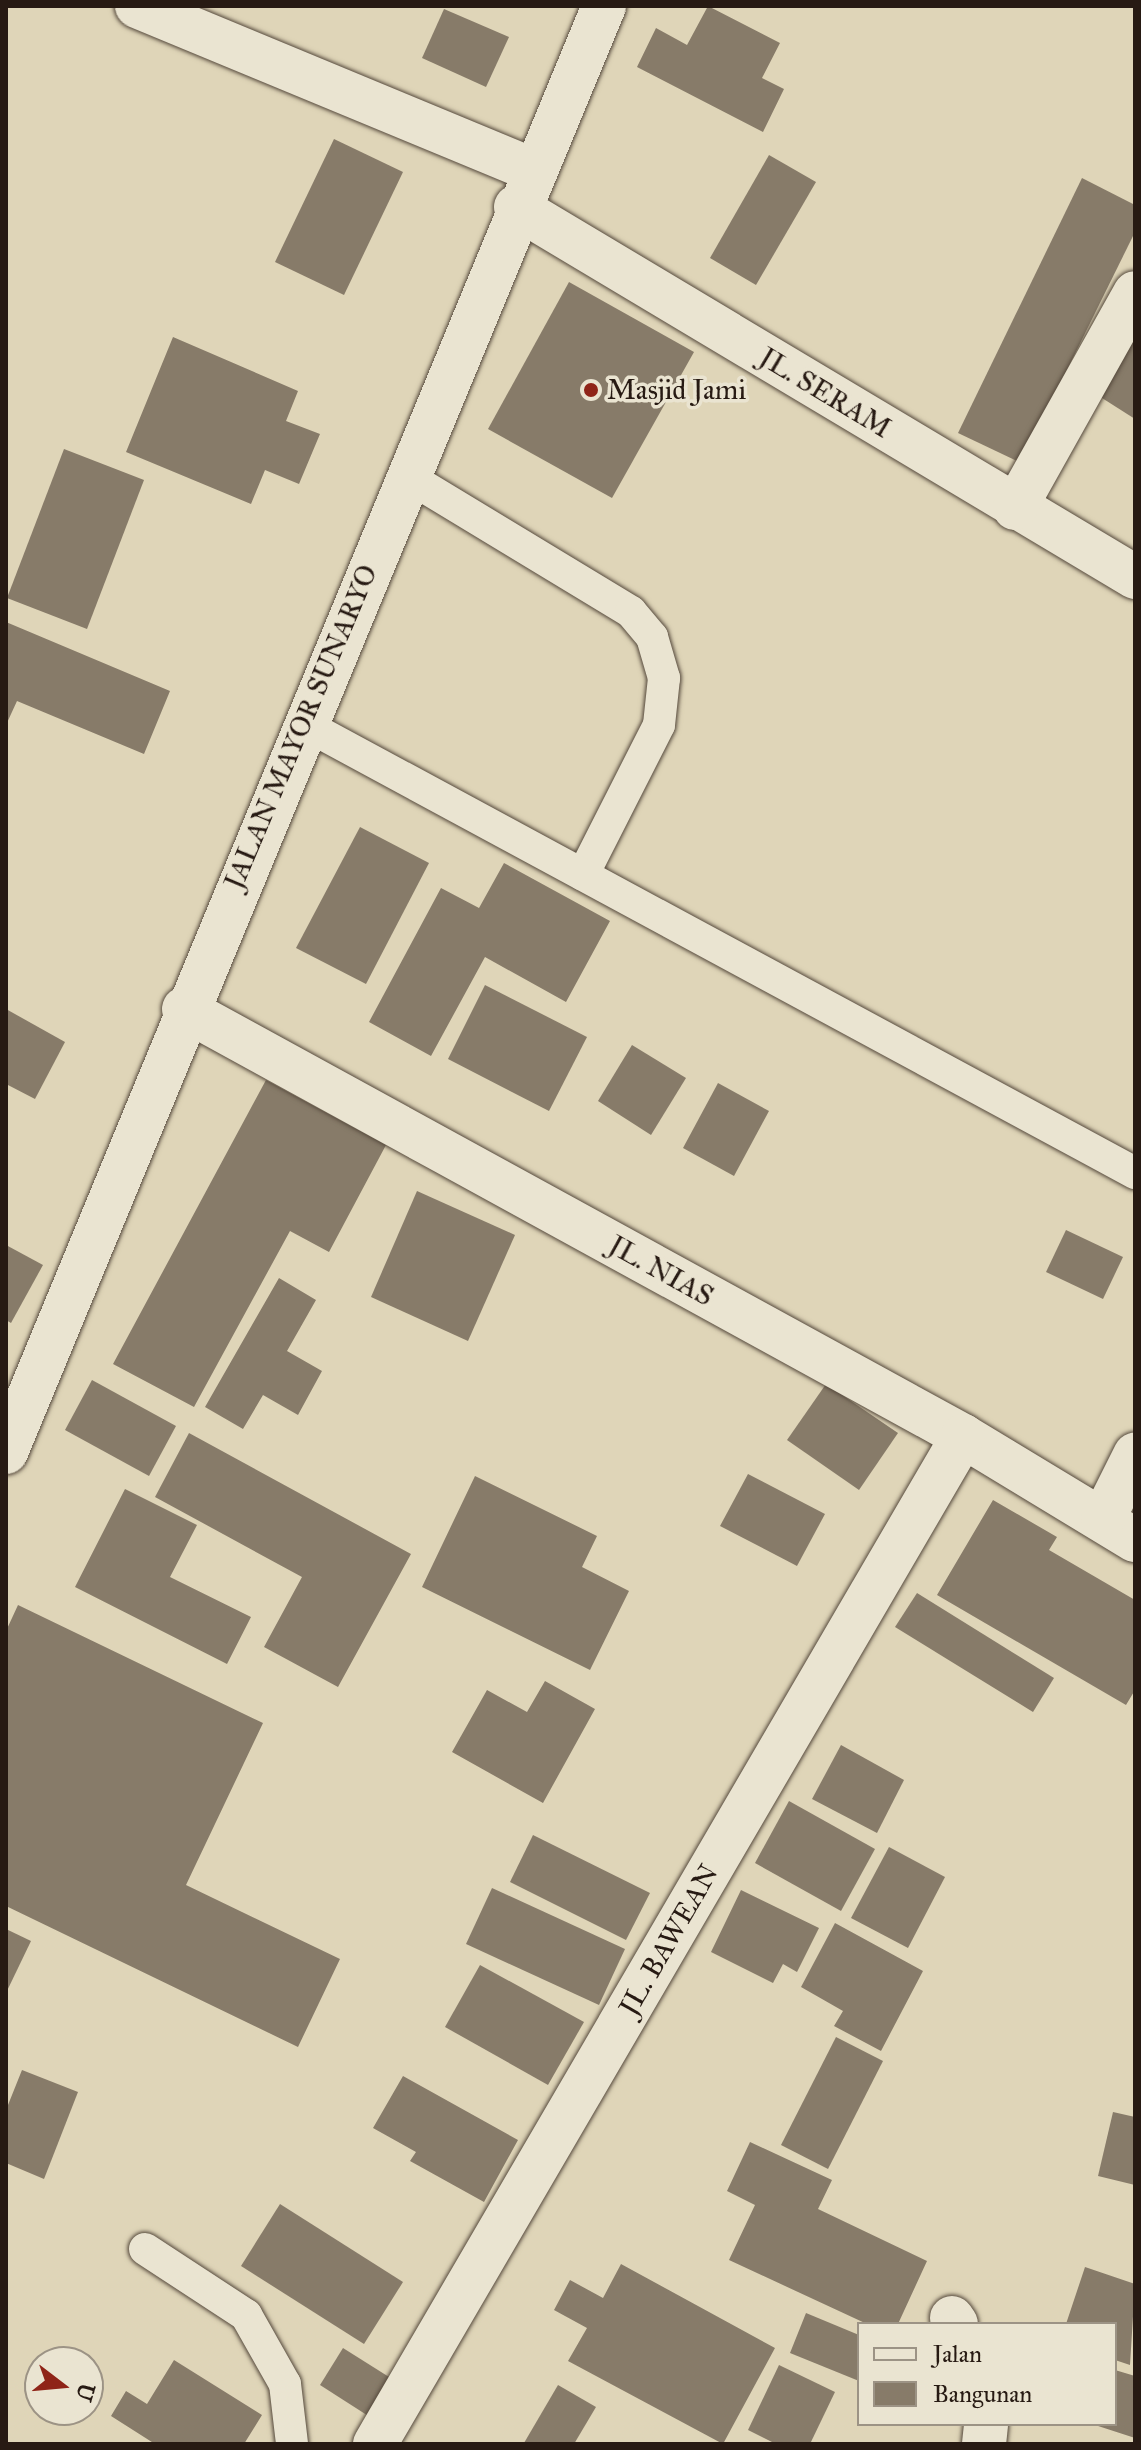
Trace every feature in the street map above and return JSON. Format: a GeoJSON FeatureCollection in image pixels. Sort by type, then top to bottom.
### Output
{"type":"FeatureCollection","features":[{"type":"Feature","properties":{"kind":"street","name":"JL. SERAM"},"geometry":{"type":"LineString","coordinates":[[137,6],[524,189],[1015,508],[1135,577]]}},
{"type":"Feature","properties":{"kind":"street","name":"JALAN MAYOR SUNARYO"},"geometry":{"type":"LineString","coordinates":[[6,1452],[302,723],[524,189],[604,6]]}},
{"type":"Feature","properties":{"kind":"street"},"geometry":{"type":"LineString","coordinates":[[1015,508],[1135,293]]}},
{"type":"Feature","properties":{"kind":"street","name":"JL. NIAS"},"geometry":{"type":"LineString","coordinates":[[184,1009],[963,1436],[1119,1529]]}},
{"type":"Feature","properties":{"kind":"street","name":"JL. BAWEAN"},"geometry":{"type":"LineString","coordinates":[[375,2444],[963,1436]]}},
{"type":"Feature","properties":{"kind":"street"},"geometry":{"type":"LineString","coordinates":[[1119,1529],[1135,1455]]}},
{"type":"Feature","properties":{"kind":"lane"},"geometry":{"type":"LineString","coordinates":[[405,475],[631,612],[652,637],[664,678],[659,725],[583,875]]}},
{"type":"Feature","properties":{"kind":"lane"},"geometry":{"type":"LineString","coordinates":[[302,723],[1135,1173]]}},
{"type":"Feature","properties":{"kind":"lane"},"geometry":{"type":"LineString","coordinates":[[145,2249],[246,2315],[285,2384],[292,2444]]}},
{"type":"Feature","properties":{"kind":"building"},"geometry":{"type":"Polygon","coordinates":[[[708,6],[780,43],[762,78],[784,89],[763,132],[637,67],[656,28],[687,45],[708,6]]]}},
{"type":"Feature","properties":{"kind":"building"},"geometry":{"type":"Polygon","coordinates":[[[444,9],[509,37],[486,87],[422,58],[444,9]]]}},
{"type":"Feature","properties":{"kind":"building"},"geometry":{"type":"Polygon","coordinates":[[[334,139],[403,172],[344,295],[275,262],[334,139]]]}},
{"type":"Feature","properties":{"kind":"building"},"geometry":{"type":"Polygon","coordinates":[[[769,155],[816,182],[756,285],[710,258],[769,155]]]}},
{"type":"Feature","properties":{"kind":"building"},"geometry":{"type":"Polygon","coordinates":[[[1082,178],[1135,205],[1135,232],[1021,463],[958,433],[1082,178]]]}},
{"type":"Feature","properties":{"kind":"building","name":"Masjid Jami"},"geometry":{"type":"Polygon","coordinates":[[[569,282],[694,352],[612,498],[488,429],[569,282]]]}},
{"type":"Feature","properties":{"kind":"building"},"geometry":{"type":"Polygon","coordinates":[[[1135,335],[1135,419],[1091,391],[1135,335]]]}},
{"type":"Feature","properties":{"kind":"building"},"geometry":{"type":"Polygon","coordinates":[[[173,337],[298,391],[286,421],[320,434],[299,484],[265,470],[251,504],[126,452],[173,337]]]}},
{"type":"Feature","properties":{"kind":"building"},"geometry":{"type":"Polygon","coordinates":[[[64,449],[144,480],[87,629],[7,598],[64,449]]]}},
{"type":"Feature","properties":{"kind":"building"},"geometry":{"type":"Polygon","coordinates":[[[6,622],[170,691],[144,754],[17,701],[6,725],[6,622]]]}},
{"type":"Feature","properties":{"kind":"building"},"geometry":{"type":"Polygon","coordinates":[[[360,827],[429,863],[366,984],[296,948],[360,827]]]}},
{"type":"Feature","properties":{"kind":"building"},"geometry":{"type":"Polygon","coordinates":[[[504,863],[610,921],[566,1002],[485,957],[431,1056],[369,1022],[441,888],[479,908],[504,863]]]}},
{"type":"Feature","properties":{"kind":"building"},"geometry":{"type":"Polygon","coordinates":[[[485,985],[587,1037],[549,1111],[448,1059],[485,985]]]}},
{"type":"Feature","properties":{"kind":"building"},"geometry":{"type":"Polygon","coordinates":[[[6,1009],[65,1042],[35,1099],[6,1084],[6,1009]]]}},
{"type":"Feature","properties":{"kind":"building"},"geometry":{"type":"Polygon","coordinates":[[[632,1045],[686,1078],[651,1135],[598,1101],[632,1045]]]}},
{"type":"Feature","properties":{"kind":"building"},"geometry":{"type":"Polygon","coordinates":[[[266,1080],[386,1145],[329,1252],[290,1231],[194,1407],[113,1364],[266,1080]]]}},
{"type":"Feature","properties":{"kind":"building"},"geometry":{"type":"Polygon","coordinates":[[[718,1083],[769,1111],[734,1176],[683,1148],[718,1083]]]}},
{"type":"Feature","properties":{"kind":"building"},"geometry":{"type":"Polygon","coordinates":[[[417,1191],[515,1235],[468,1341],[371,1297],[417,1191]]]}},
{"type":"Feature","properties":{"kind":"building"},"geometry":{"type":"Polygon","coordinates":[[[1066,1230],[1123,1257],[1103,1299],[1046,1272],[1066,1230]]]}},
{"type":"Feature","properties":{"kind":"building"},"geometry":{"type":"Polygon","coordinates":[[[6,1245],[43,1265],[11,1323],[6,1320],[6,1245]]]}},
{"type":"Feature","properties":{"kind":"building"},"geometry":{"type":"Polygon","coordinates":[[[279,1278],[316,1300],[287,1351],[322,1371],[298,1415],[263,1395],[243,1429],[205,1407],[279,1278]]]}},
{"type":"Feature","properties":{"kind":"building"},"geometry":{"type":"Polygon","coordinates":[[[92,1380],[176,1426],[149,1476],[65,1430],[92,1380]]]}},
{"type":"Feature","properties":{"kind":"building"},"geometry":{"type":"Polygon","coordinates":[[[826,1384],[898,1433],[859,1490],[787,1440],[826,1384]]]}},
{"type":"Feature","properties":{"kind":"building"},"geometry":{"type":"Polygon","coordinates":[[[189,1433],[411,1554],[338,1687],[264,1647],[302,1577],[155,1497],[189,1433]]]}},
{"type":"Feature","properties":{"kind":"building"},"geometry":{"type":"Polygon","coordinates":[[[748,1474],[825,1514],[797,1566],[720,1526],[748,1474]]]}},
{"type":"Feature","properties":{"kind":"building"},"geometry":{"type":"Polygon","coordinates":[[[475,1476],[597,1536],[582,1567],[629,1591],[590,1670],[422,1587],[475,1476]]]}},
{"type":"Feature","properties":{"kind":"building"},"geometry":{"type":"Polygon","coordinates":[[[125,1489],[197,1525],[170,1577],[251,1617],[227,1664],[75,1587],[125,1489]]]}},
{"type":"Feature","properties":{"kind":"building"},"geometry":{"type":"Polygon","coordinates":[[[993,1500],[1057,1537],[1049,1550],[1135,1600],[1135,1690],[1126,1705],[937,1595],[993,1500]]]}},
{"type":"Feature","properties":{"kind":"building"},"geometry":{"type":"Polygon","coordinates":[[[917,1593],[1054,1678],[1033,1712],[895,1627],[917,1593]]]}},
{"type":"Feature","properties":{"kind":"building"},"geometry":{"type":"Polygon","coordinates":[[[18,1605],[263,1723],[186,1885],[340,1959],[298,2047],[6,1906],[6,1631],[18,1605]]]}},
{"type":"Feature","properties":{"kind":"building"},"geometry":{"type":"Polygon","coordinates":[[[545,1681],[595,1709],[543,1803],[452,1752],[487,1690],[527,1712],[545,1681]]]}},
{"type":"Feature","properties":{"kind":"building"},"geometry":{"type":"Polygon","coordinates":[[[841,1745],[904,1780],[877,1833],[812,1799],[841,1745]]]}},
{"type":"Feature","properties":{"kind":"building"},"geometry":{"type":"Polygon","coordinates":[[[789,1801],[875,1849],[841,1911],[755,1863],[789,1801]]]}},
{"type":"Feature","properties":{"kind":"building"},"geometry":{"type":"Polygon","coordinates":[[[533,1835],[650,1893],[626,1940],[510,1882],[533,1835]]]}},
{"type":"Feature","properties":{"kind":"building"},"geometry":{"type":"Polygon","coordinates":[[[889,1847],[945,1877],[908,1948],[851,1918],[889,1847]]]}},
{"type":"Feature","properties":{"kind":"building"},"geometry":{"type":"Polygon","coordinates":[[[492,1888],[625,1949],[599,2005],[466,1944],[492,1888]]]}},
{"type":"Feature","properties":{"kind":"building"},"geometry":{"type":"Polygon","coordinates":[[[741,1890],[819,1928],[797,1972],[783,1964],[773,1983],[711,1952],[741,1890]]]}},
{"type":"Feature","properties":{"kind":"building"},"geometry":{"type":"Polygon","coordinates":[[[835,1923],[923,1971],[881,2051],[834,2026],[843,2011],[801,1987],[835,1923]]]}},
{"type":"Feature","properties":{"kind":"building"},"geometry":{"type":"Polygon","coordinates":[[[6,1929],[31,1941],[6,1993],[6,1929]]]}},
{"type":"Feature","properties":{"kind":"building"},"geometry":{"type":"Polygon","coordinates":[[[480,1965],[584,2022],[548,2085],[445,2027],[480,1965]]]}},
{"type":"Feature","properties":{"kind":"building"},"geometry":{"type":"Polygon","coordinates":[[[836,2037],[883,2061],[828,2169],[781,2145],[836,2037]]]}},
{"type":"Feature","properties":{"kind":"building"},"geometry":{"type":"Polygon","coordinates":[[[22,2070],[78,2092],[44,2179],[6,2163],[6,2110],[22,2070]]]}},
{"type":"Feature","properties":{"kind":"building"},"geometry":{"type":"Polygon","coordinates":[[[403,2076],[518,2140],[484,2202],[410,2161],[416,2152],[373,2128],[403,2076]]]}},
{"type":"Feature","properties":{"kind":"building"},"geometry":{"type":"Polygon","coordinates":[[[1113,2112],[1135,2117],[1135,2185],[1098,2176],[1113,2112]]]}},
{"type":"Feature","properties":{"kind":"building"},"geometry":{"type":"Polygon","coordinates":[[[750,2142],[832,2180],[818,2209],[927,2261],[899,2322],[863,2322],[729,2260],[755,2205],[727,2191],[750,2142]]]}},
{"type":"Feature","properties":{"kind":"building"},"geometry":{"type":"Polygon","coordinates":[[[280,2204],[403,2282],[364,2344],[241,2266],[280,2204]]]}},
{"type":"Feature","properties":{"kind":"building"},"geometry":{"type":"Polygon","coordinates":[[[621,2264],[775,2348],[723,2444],[568,2361],[587,2328],[554,2310],[570,2280],[603,2298],[621,2264]]]}},
{"type":"Feature","properties":{"kind":"building"},"geometry":{"type":"Polygon","coordinates":[[[1085,2267],[1135,2284],[1130,2365],[1117,2361],[1117,2322],[1067,2322],[1085,2267]]]}},
{"type":"Feature","properties":{"kind":"building"},"geometry":{"type":"Polygon","coordinates":[[[806,2313],[857,2334],[857,2380],[790,2353],[806,2313]]]}},
{"type":"Feature","properties":{"kind":"building"},"geometry":{"type":"Polygon","coordinates":[[[343,2348],[397,2382],[373,2419],[320,2385],[343,2348]]]}},
{"type":"Feature","properties":{"kind":"building"},"geometry":{"type":"Polygon","coordinates":[[[174,2360],[262,2415],[244,2444],[155,2444],[111,2416],[126,2391],[147,2404],[174,2360]]]}},
{"type":"Feature","properties":{"kind":"building"},"geometry":{"type":"Polygon","coordinates":[[[779,2365],[835,2392],[810,2444],[776,2444],[748,2430],[779,2365]]]}},
{"type":"Feature","properties":{"kind":"building"},"geometry":{"type":"Polygon","coordinates":[[[1117,2371],[1135,2376],[1135,2438],[1098,2426],[1117,2426],[1117,2371]]]}},
{"type":"Feature","properties":{"kind":"building"},"geometry":{"type":"Polygon","coordinates":[[[558,2385],[596,2407],[574,2444],[524,2443],[558,2385]]]}},
{"type":"Feature","properties":{"kind":"place","name":"Masjid Jami"},"geometry":{"type":"Point","coordinates":[591,390]}}]}
